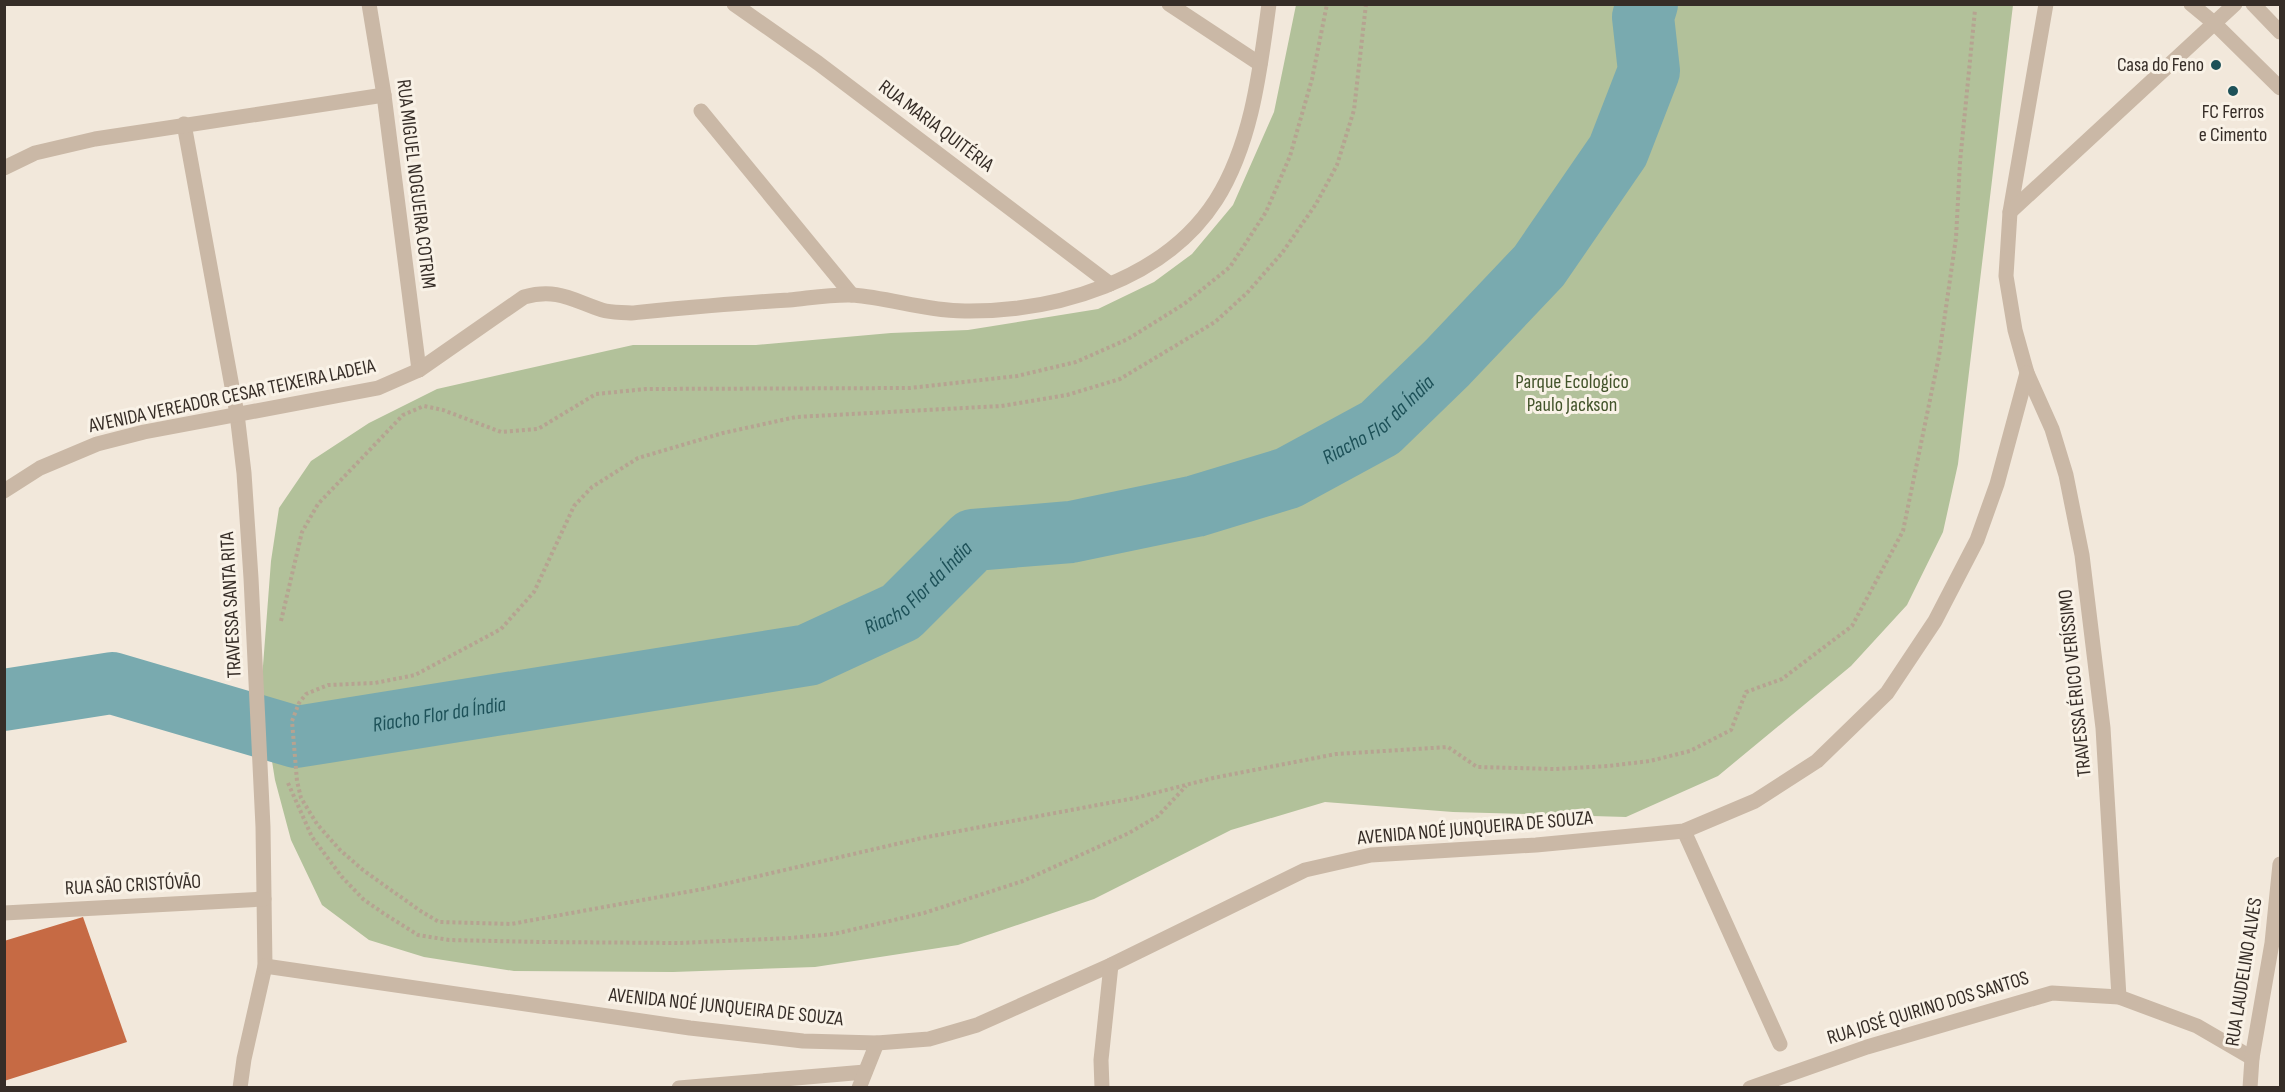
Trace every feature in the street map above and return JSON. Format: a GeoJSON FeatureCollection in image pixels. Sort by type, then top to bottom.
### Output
{"type":"FeatureCollection","features":[{"type":"Feature","properties":{"kind":"street","name":"RUA MIGUEL NOGUEIRA COTRIM"},"geometry":{"type":"LineString","coordinates":[[369,4],[384,95],[419,370]]}},
{"type":"Feature","properties":{"kind":"street","name":"RUA MARIA QUITÉRIA"},"geometry":{"type":"LineString","coordinates":[[734,4],[818,63],[1110,284]]}},
{"type":"Feature","properties":{"kind":"street"},"geometry":{"type":"LineString","coordinates":[[1169,4],[1260,64]]}},
{"type":"Feature","properties":{"kind":"street","name":"AVENIDA VEREADOR CESAR TEIXEIRA LADEIA"},"geometry":{"type":"LineString","coordinates":[[4,491],[40,468],[97,444],[237,414],[378,388],[419,370],[524,297],[540,292],[556,293],[605,311],[631,313],[852,295],[963,311],[1020,309],[1057,302],[1110,284],[1165,252],[1192,230],[1215,201],[1231,171],[1246,131],[1260,64],[1269,4]]}},
{"type":"Feature","properties":{"kind":"street"},"geometry":{"type":"LineString","coordinates":[[2027,373],[2015,330],[2006,276],[2010,213],[2046,4]]}},
{"type":"Feature","properties":{"kind":"street"},"geometry":{"type":"LineString","coordinates":[[2191,4],[2214,23],[2280,88]]}},
{"type":"Feature","properties":{"kind":"street"},"geometry":{"type":"LineString","coordinates":[[2010,213],[2235,4]]}},
{"type":"Feature","properties":{"kind":"street"},"geometry":{"type":"LineString","coordinates":[[2253,4],[2280,32]]}},
{"type":"Feature","properties":{"kind":"street"},"geometry":{"type":"LineString","coordinates":[[4,168],[35,153],[184,124],[384,95]]}},
{"type":"Feature","properties":{"kind":"street"},"geometry":{"type":"LineString","coordinates":[[701,111],[852,295]]}},
{"type":"Feature","properties":{"kind":"street","name":"TRAVESSA SANTA RITA"},"geometry":{"type":"LineString","coordinates":[[184,124],[237,414],[244,473],[250,567],[265,966],[243,1059],[240,1088]]}},
{"type":"Feature","properties":{"kind":"street","name":"AVENIDA NOÉ JUNQUEIRA DE SOUZA"},"geometry":{"type":"LineString","coordinates":[[265,966],[690,1028],[803,1041],[876,1043],[929,1039],[976,1025],[1111,965],[1305,870],[1371,855],[1536,845],[1684,831],[1755,801],[1817,761],[1887,693],[1935,621],[1977,540],[1997,484],[2027,373]]}},
{"type":"Feature","properties":{"kind":"street","name":"TRAVESSA ÉRICO VERÍSSIMO"},"geometry":{"type":"LineString","coordinates":[[2027,373],[2052,429],[2066,475],[2082,555],[2103,728],[2119,998]]}},
{"type":"Feature","properties":{"kind":"street"},"geometry":{"type":"LineString","coordinates":[[1684,831],[1780,1044]]}},
{"type":"Feature","properties":{"kind":"street","name":"RUA LAUDELINO ALVES"},"geometry":{"type":"LineString","coordinates":[[2250,1088],[2252,1058],[2272,942],[2280,864]]}},
{"type":"Feature","properties":{"kind":"street","name":"RUA SÃO CRISTÓVÃO"},"geometry":{"type":"LineString","coordinates":[[4,913],[264,899]]}},
{"type":"Feature","properties":{"kind":"street"},"geometry":{"type":"LineString","coordinates":[[1102,1088],[1101,1060],[1111,965]]}},
{"type":"Feature","properties":{"kind":"street","name":"RUA JOSÉ QUIRINO DOS SANTOS"},"geometry":{"type":"LineString","coordinates":[[1750,1088],[1867,1047],[2052,993],[2119,998],[2197,1026],[2252,1058]]}},
{"type":"Feature","properties":{"kind":"street"},"geometry":{"type":"LineString","coordinates":[[859,1088],[876,1043]]}},
{"type":"Feature","properties":{"kind":"street"},"geometry":{"type":"LineString","coordinates":[[679,1088],[865,1072]]}},
{"type":"Feature","properties":{"kind":"path"},"geometry":{"type":"LineString","coordinates":[[280,623],[302,532],[318,504],[403,415],[424,406],[443,410],[501,432],[538,429],[596,394],[646,389],[922,387],[1017,376],[1076,362],[1128,339],[1184,303],[1230,267],[1266,212],[1290,156],[1306,101],[1327,4]]}},
{"type":"Feature","properties":{"kind":"path"},"geometry":{"type":"LineString","coordinates":[[1366,4],[1354,110],[1337,165],[1316,204],[1282,253],[1247,293],[1215,322],[1120,379],[1067,395],[1001,406],[796,417],[723,433],[638,459],[592,487],[574,506],[534,592],[501,629],[415,675],[375,683],[328,685],[306,694],[298,703],[292,721],[301,798],[317,824],[340,850],[393,894],[439,922],[511,924],[618,906],[827,862],[922,838],[1135,798],[1336,754],[1448,747],[1477,767],[1555,769],[1650,761],[1690,751],[1731,730],[1746,692],[1782,679],[1852,626],[1904,531],[1939,356],[1956,238],[1960,162],[1975,10]]}},
{"type":"Feature","properties":{"kind":"path"},"geometry":{"type":"LineString","coordinates":[[286,774],[312,837],[342,877],[363,899],[383,913],[418,934],[449,940],[540,942],[679,943],[790,938],[834,934],[924,914],[1023,881],[1129,833],[1158,816],[1188,785]]}},
{"type":"Feature","properties":{"kind":"green space","name":"Parque Ecologico Paulo Jackson"},"geometry":{"type":"Polygon","coordinates":[[[1296,5],[2013,5],[1958,464],[1943,532],[1907,605],[1851,666],[1718,776],[1626,817],[1453,812],[1325,802],[1231,830],[1094,899],[958,945],[815,967],[673,972],[514,971],[424,957],[369,940],[322,905],[291,840],[275,780],[261,692],[271,561],[279,508],[311,461],[369,423],[437,389],[633,345],[756,345],[891,333],[968,330],[1098,309],[1154,282],[1192,254],[1233,205],[1274,112],[1296,5]]]}},
{"type":"Feature","properties":{"kind":"building"},"geometry":{"type":"Polygon","coordinates":[[[83,917],[127,1042],[4,1081],[4,941],[83,917]]]}},
{"type":"Feature","properties":{"kind":"waterway","name":"Riacho Flor da Índia"},"geometry":{"type":"LineString","coordinates":[[4,700],[112,683],[296,737],[808,655],[901,612],[973,540],[1071,532],[1196,506],[1288,478],[1380,428],[1447,363],[1539,266],[1618,151],[1649,71],[1643,17],[1647,4]]}},
{"type":"Feature","properties":{"kind":"place","name":"Casa do Feno"},"geometry":{"type":"Point","coordinates":[2216,65]}},
{"type":"Feature","properties":{"kind":"place","name":"FC Ferros e Cimento"},"geometry":{"type":"Point","coordinates":[2233,91]}}]}
